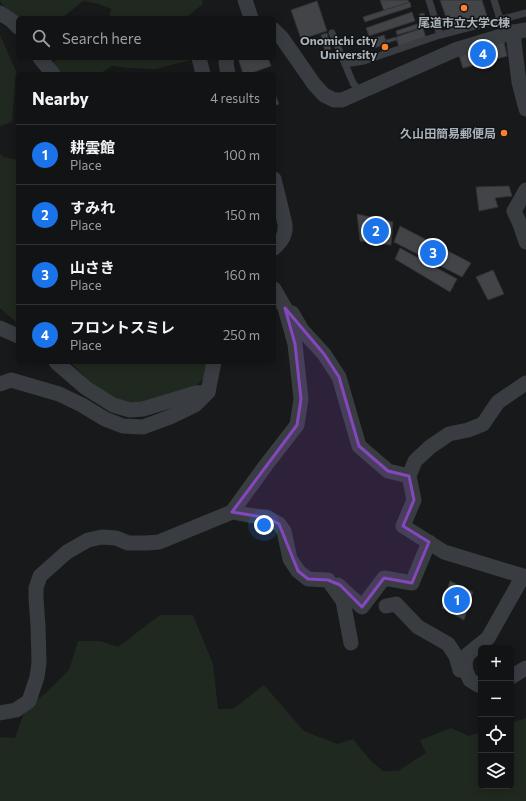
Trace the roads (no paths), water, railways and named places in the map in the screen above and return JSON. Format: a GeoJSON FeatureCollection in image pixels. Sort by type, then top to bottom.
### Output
{"type":"FeatureCollection","features":[{"type":"Feature","properties":{"kind":"street"},"geometry":{"type":"LineString","coordinates":[[245,0],[250,16]]}},
{"type":"Feature","properties":{"kind":"street"},"geometry":{"type":"LineString","coordinates":[[0,13],[16,25]]}},
{"type":"Feature","properties":{"kind":"street"},"geometry":{"type":"LineString","coordinates":[[276,32],[282,38],[314,84],[324,95],[334,100],[342,100],[455,50],[515,32],[514,42],[519,82],[526,109]]}},
{"type":"Feature","properties":{"kind":"street"},"geometry":{"type":"LineString","coordinates":[[42,60],[51,72]]}},
{"type":"Feature","properties":{"kind":"street"},"geometry":{"type":"LineString","coordinates":[[200,60],[202,72]]}},
{"type":"Feature","properties":{"kind":"street"},"geometry":{"type":"LineString","coordinates":[[227,60],[228,72]]}},
{"type":"Feature","properties":{"kind":"street"},"geometry":{"type":"LineString","coordinates":[[276,188],[286,230],[281,241],[276,246]]}},
{"type":"Feature","properties":{"kind":"street"},"geometry":{"type":"LineString","coordinates":[[526,190],[514,211],[526,242]]}},
{"type":"Feature","properties":{"kind":"street"},"geometry":{"type":"LineString","coordinates":[[0,713],[16,710],[29,701],[37,677],[39,663],[36,588],[40,576],[67,552],[88,540],[102,536],[116,538],[128,543],[159,542],[232,512],[266,464],[297,425],[301,399],[295,344],[285,308],[276,292]]}},
{"type":"Feature","properties":{"kind":"street"},"geometry":{"type":"LineString","coordinates":[[285,308],[293,314],[302,330],[324,354],[339,377],[359,446],[388,471],[409,476]]}},
{"type":"Feature","properties":{"kind":"street"},"geometry":{"type":"LineString","coordinates":[[0,328],[16,335]]}},
{"type":"Feature","properties":{"kind":"street"},"geometry":{"type":"LineString","coordinates":[[58,364],[86,388],[113,405],[130,410],[143,410],[196,392],[208,392]]}},
{"type":"Feature","properties":{"kind":"street"},"geometry":{"type":"LineString","coordinates":[[0,384],[11,380],[59,394],[82,405],[104,419],[123,426],[143,427],[170,417],[195,405],[208,392],[214,364]]}},
{"type":"Feature","properties":{"kind":"street"},"geometry":{"type":"LineString","coordinates":[[478,685],[470,680],[466,671],[465,662],[468,654],[488,638],[523,576],[444,552],[403,526],[414,500],[409,476],[415,461],[430,447],[449,434],[468,430],[483,424],[498,402],[526,383]]}},
{"type":"Feature","properties":{"kind":"street"},"geometry":{"type":"LineString","coordinates":[[232,512],[268,518],[279,524],[284,531],[290,559],[298,571],[308,579],[328,580],[340,586],[362,607],[384,578],[412,583],[429,542]]}},
{"type":"Feature","properties":{"kind":"street"},"geometry":{"type":"LineString","coordinates":[[328,580],[343,601],[351,643]]}},
{"type":"Feature","properties":{"kind":"street"},"geometry":{"type":"LineString","coordinates":[[386,606],[396,604],[418,626],[448,644],[456,656],[460,670],[466,671]]}},
{"type":"Feature","properties":{"kind":"street"},"geometry":{"type":"LineString","coordinates":[[514,675],[526,668]]}},
{"type":"Feature","properties":{"kind":"lane"},"geometry":{"type":"LineString","coordinates":[[429,0],[440,35]]}},
{"type":"Feature","properties":{"kind":"lane"},"geometry":{"type":"LineString","coordinates":[[494,0],[500,19],[515,32]]}},
{"type":"Feature","properties":{"kind":"lane"},"geometry":{"type":"LineString","coordinates":[[345,64],[364,61],[440,35],[526,13]]}},
{"type":"Feature","properties":{"kind":"lane"},"geometry":{"type":"LineString","coordinates":[[332,33],[354,83],[360,92]]}},
{"type":"Feature","properties":{"kind":"place","name":"尾道市立大学C棟"},"geometry":{"type":"Point","coordinates":[464,8]}},
{"type":"Feature","properties":{"kind":"place","name":"Onomichi city University"},"geometry":{"type":"Point","coordinates":[385,47]}},
{"type":"Feature","properties":{"kind":"place","name":"フロントスミレ"},"geometry":{"type":"Point","coordinates":[483,54]}},
{"type":"Feature","properties":{"kind":"place","name":"久山田簡易郵便局"},"geometry":{"type":"Point","coordinates":[504,133]}},
{"type":"Feature","properties":{"kind":"place","name":"すみれ"},"geometry":{"type":"Point","coordinates":[376,231]}},
{"type":"Feature","properties":{"kind":"place","name":"山さき"},"geometry":{"type":"Point","coordinates":[433,253]}},
{"type":"Feature","properties":{"kind":"place","name":"耕雲館"},"geometry":{"type":"Point","coordinates":[457,600]}}]}
